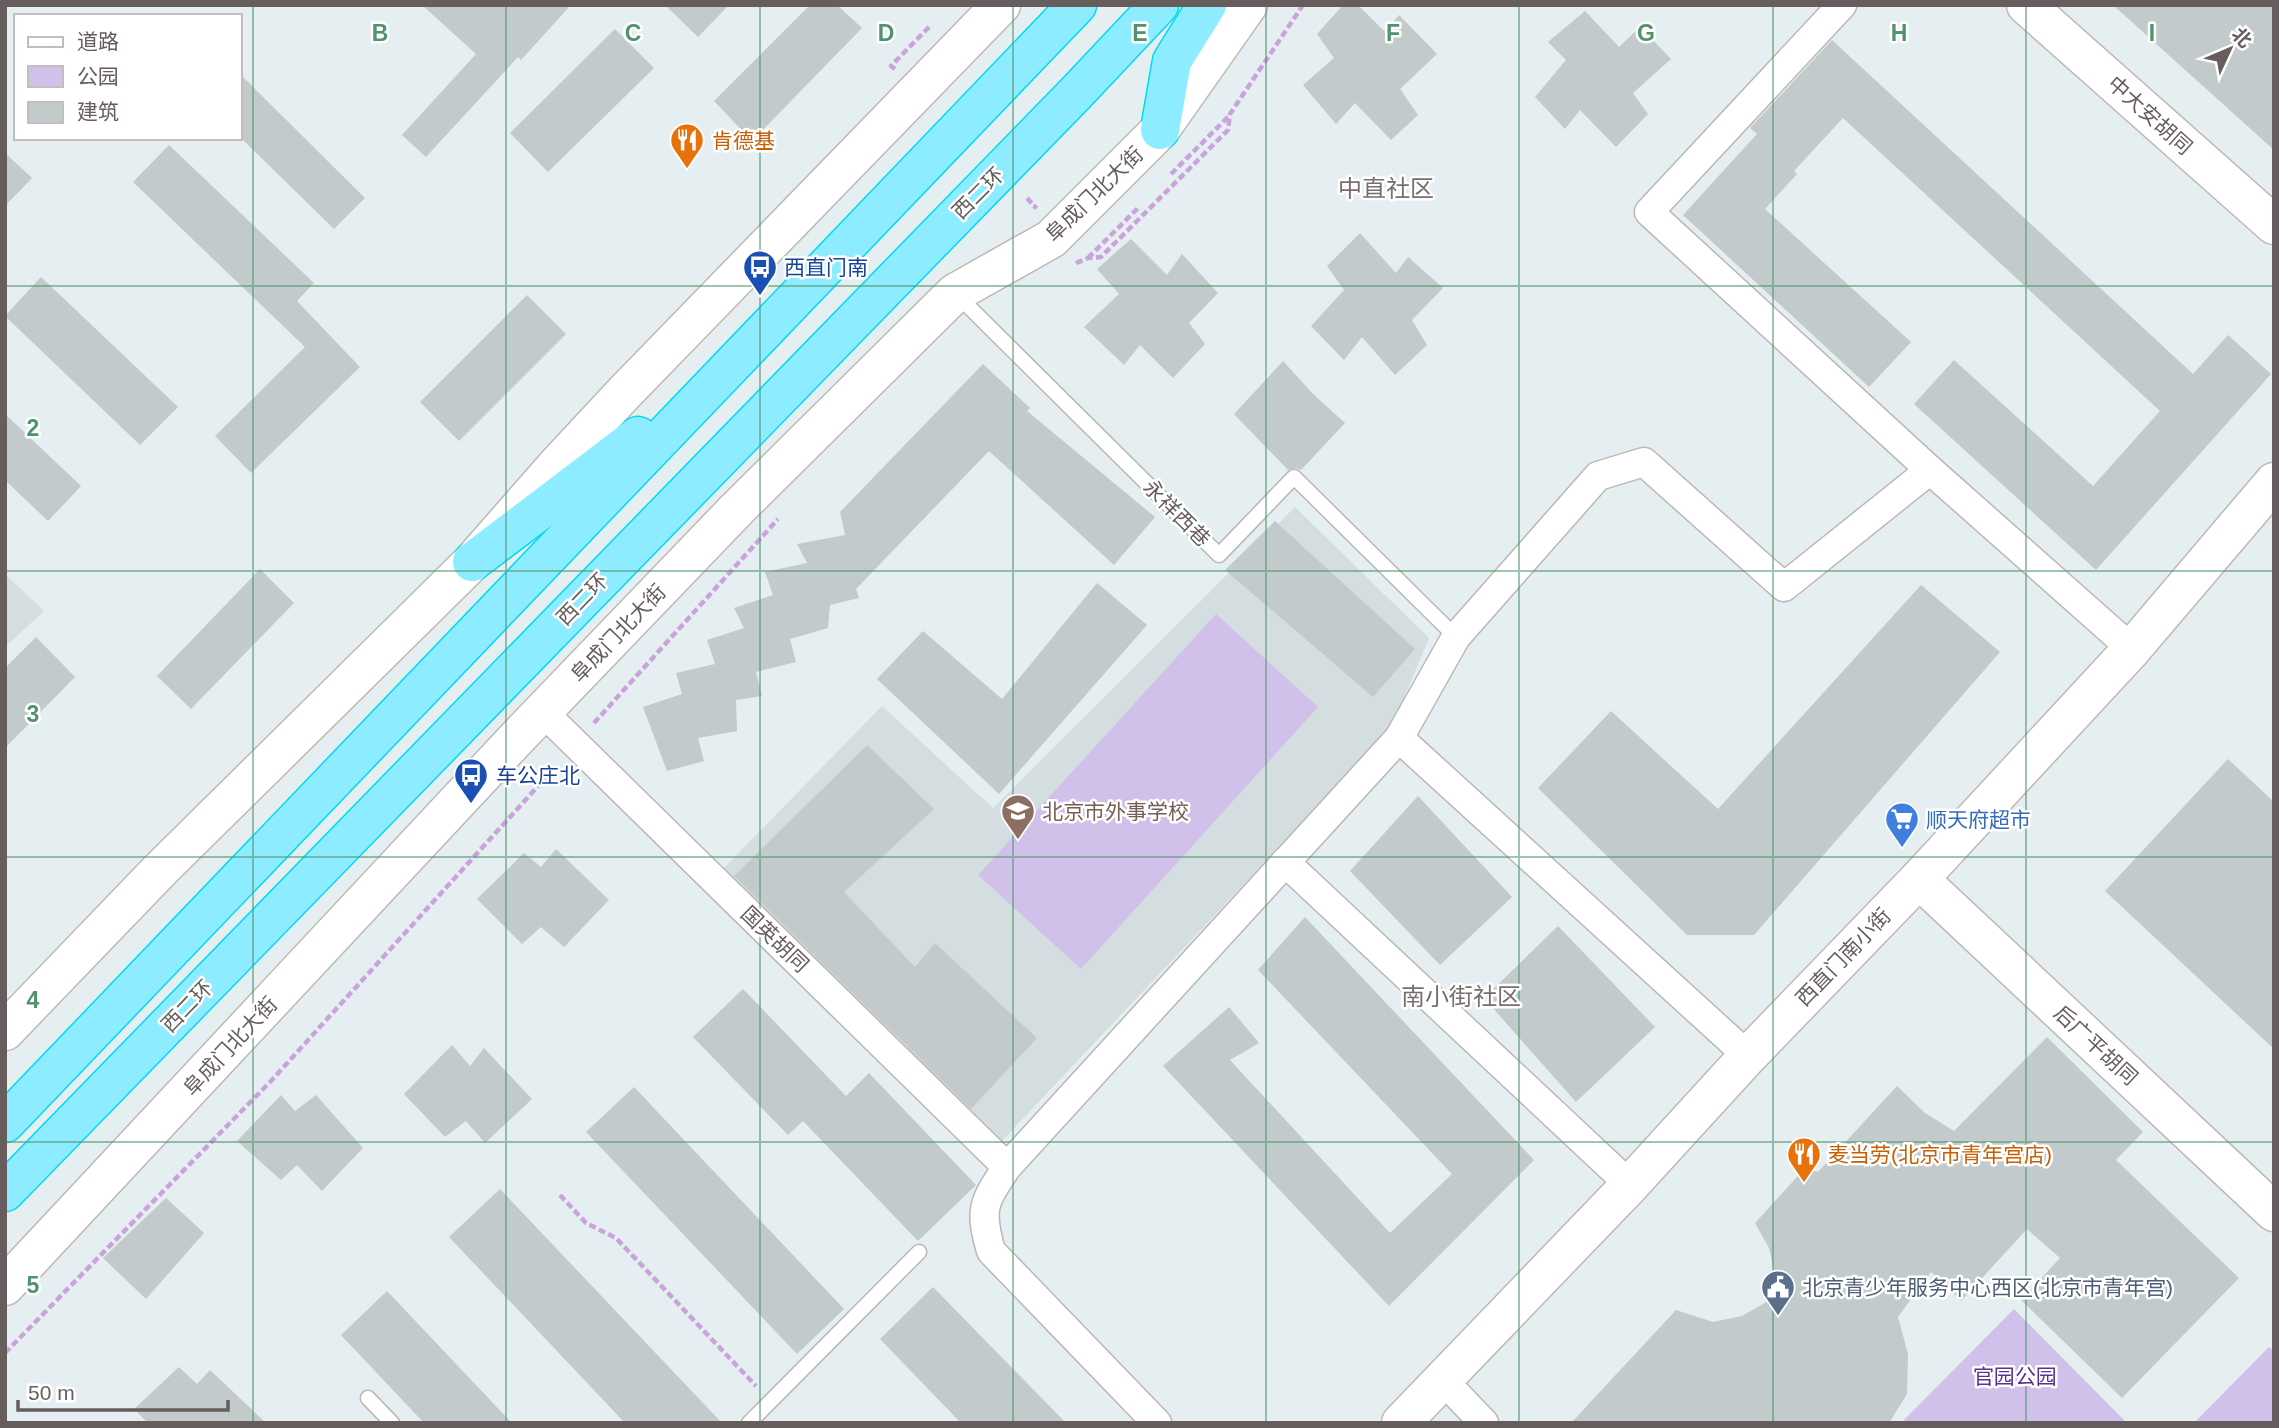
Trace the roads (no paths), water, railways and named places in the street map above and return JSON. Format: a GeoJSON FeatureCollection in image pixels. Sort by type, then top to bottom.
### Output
{"type":"FeatureCollection","features":[{"type":"Feature","properties":{"kind":"highway"},"geometry":{"type":"LineString","coordinates":[[10,1118],[1077,5]]}},
{"type":"Feature","properties":{"kind":"highway","name":"西二环"},"geometry":{"type":"LineString","coordinates":[[5,1192],[1159,5]]}},
{"type":"Feature","properties":{"kind":"highway"},"geometry":{"type":"LineString","coordinates":[[1160,130],[1172,61],[1207,5]]}},
{"type":"Feature","properties":{"kind":"highway"},"geometry":{"type":"LineString","coordinates":[[472,562],[734,363]]}},
{"type":"Feature","properties":{"kind":"street"},"geometry":{"type":"LineString","coordinates":[[5,1031],[160,870],[472,562],[625,392],[1001,5]]}},
{"type":"Feature","properties":{"kind":"street","name":"阜成门北大街"},"geometry":{"type":"LineString","coordinates":[[5,1286],[736,510],[955,293],[1051,239],[1160,130],[1248,5]]}},
{"type":"Feature","properties":{"kind":"street"},"geometry":{"type":"LineString","coordinates":[[1842,5],[1649,212],[1930,470],[2132,649]]}},
{"type":"Feature","properties":{"kind":"street","name":"中大安胡同"},"geometry":{"type":"LineString","coordinates":[[2026,5],[2274,225]]}},
{"type":"Feature","properties":{"kind":"street"},"geometry":{"type":"LineString","coordinates":[[1157,1423],[991,1251],[984,1228],[986,1199],[1007,1167],[1399,738],[1456,637],[1598,476],[1644,462],[1784,586],[1930,470]]}},
{"type":"Feature","properties":{"kind":"street","name":"西直门南小街"},"geometry":{"type":"LineString","coordinates":[[1401,1423],[1919,879],[2132,649],[2274,482]]}},
{"type":"Feature","properties":{"kind":"street","name":"国英胡同"},"geometry":{"type":"LineString","coordinates":[[543,712],[1007,1167]]}},
{"type":"Feature","properties":{"kind":"street"},"geometry":{"type":"LineString","coordinates":[[1399,738],[1748,1056]]}},
{"type":"Feature","properties":{"kind":"street"},"geometry":{"type":"LineString","coordinates":[[1286,862],[1630,1185]]}},
{"type":"Feature","properties":{"kind":"street","name":"后广平胡同"},"geometry":{"type":"LineString","coordinates":[[1919,879],[2274,1212]]}},
{"type":"Feature","properties":{"kind":"street"},"geometry":{"type":"LineString","coordinates":[[1442,1379],[1485,1423]]}},
{"type":"Feature","properties":{"kind":"lane","name":"永祥西巷"},"geometry":{"type":"LineString","coordinates":[[955,293],[1219,555],[1294,477],[1456,637]]}},
{"type":"Feature","properties":{"kind":"lane"},"geometry":{"type":"LineString","coordinates":[[748,1423],[919,1252]]}},
{"type":"Feature","properties":{"kind":"lane"},"geometry":{"type":"LineString","coordinates":[[368,1398],[392,1423]]}},
{"type":"Feature","properties":{"kind":"place","name":"肯德基"},"geometry":{"type":"Point","coordinates":[687,170]}},
{"type":"Feature","properties":{"kind":"place","name":"西直门南"},"geometry":{"type":"Point","coordinates":[760,297]}},
{"type":"Feature","properties":{"kind":"place","name":"车公庄北"},"geometry":{"type":"Point","coordinates":[471,805]}},
{"type":"Feature","properties":{"kind":"place","name":"北京市外事学校"},"geometry":{"type":"Point","coordinates":[1018,841]}},
{"type":"Feature","properties":{"kind":"place","name":"顺天府超市"},"geometry":{"type":"Point","coordinates":[1902,849]}},
{"type":"Feature","properties":{"kind":"place","name":"麦当劳(北京市青年宫店)"},"geometry":{"type":"Point","coordinates":[1804,1184]}},
{"type":"Feature","properties":{"kind":"place","name":"北京青少年服务中心西区(北京市青年宫)"},"geometry":{"type":"Point","coordinates":[1778,1317]}},
{"type":"Feature","properties":{"kind":"district","name":"中直社区"},"geometry":{"type":"Point","coordinates":[1386,188]}},
{"type":"Feature","properties":{"kind":"district","name":"南小街社区"},"geometry":{"type":"Point","coordinates":[1461,996]}},
{"type":"Feature","properties":{"kind":"park label","name":"官园公园"},"geometry":{"type":"Point","coordinates":[2015,1376]}}]}
